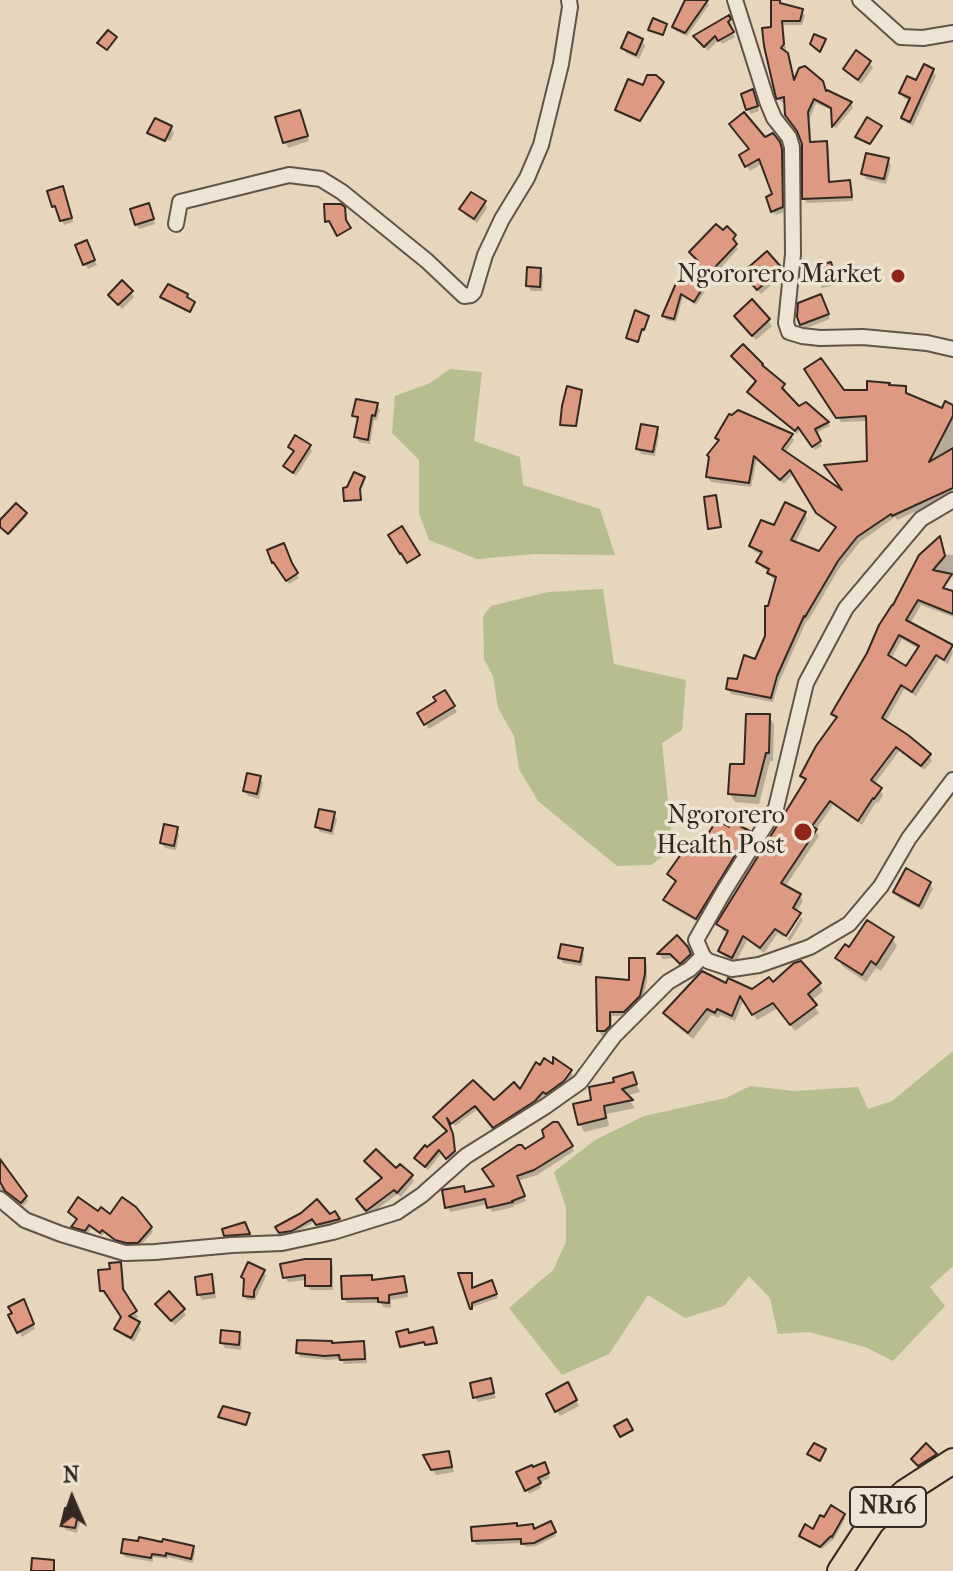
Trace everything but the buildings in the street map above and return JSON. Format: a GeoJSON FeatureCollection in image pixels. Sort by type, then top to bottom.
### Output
{"type":"FeatureCollection","features":[{"type":"Feature","properties":{"kind":"main road","name":"NR16"},"geometry":{"type":"LineString","coordinates":[[840,1571],[872,1522],[905,1492],[953,1461]]}},
{"type":"Feature","properties":{"kind":"street"},"geometry":{"type":"LineString","coordinates":[[176,224],[180,202],[289,175],[321,179],[372,215],[464,296],[471,295],[485,255],[527,178],[541,145],[561,64],[569,0]]}},
{"type":"Feature","properties":{"kind":"street"},"geometry":{"type":"LineString","coordinates":[[735,0],[774,118],[789,137],[792,147],[793,254],[786,323],[789,332],[820,338],[863,337],[927,343],[953,349]]}},
{"type":"Feature","properties":{"kind":"street"},"geometry":{"type":"LineString","coordinates":[[860,0],[901,37],[923,38],[953,33]]}},
{"type":"Feature","properties":{"kind":"street"},"geometry":{"type":"LineString","coordinates":[[953,500],[921,519],[846,608],[806,683],[776,808],[696,940],[703,956],[708,961],[732,969],[759,965],[810,947],[849,924],[881,886],[909,838],[953,780]]}},
{"type":"Feature","properties":{"kind":"street"},"geometry":{"type":"LineString","coordinates":[[0,1199],[25,1220],[125,1253],[282,1243],[333,1232],[397,1212],[422,1195],[466,1156],[580,1082],[614,1036],[668,982],[690,969],[703,956]]}},
{"type":"Feature","properties":{"kind":"green space"},"geometry":{"type":"Polygon","coordinates":[[[450,369],[482,372],[474,441],[520,457],[523,485],[600,509],[615,555],[534,554],[477,559],[429,540],[419,513],[419,460],[392,433],[395,396],[430,383],[450,369]]]}},
{"type":"Feature","properties":{"kind":"green space"},"geometry":{"type":"Polygon","coordinates":[[[603,589],[614,664],[686,680],[682,730],[662,743],[673,849],[651,865],[617,866],[538,801],[519,769],[514,736],[498,708],[493,676],[484,659],[483,616],[491,606],[548,592],[603,589]]]}},
{"type":"Feature","properties":{"kind":"green space"},"geometry":{"type":"Polygon","coordinates":[[[953,1051],[953,1266],[930,1287],[945,1306],[893,1361],[865,1347],[809,1332],[778,1334],[770,1298],[749,1276],[724,1306],[685,1318],[648,1295],[609,1354],[562,1375],[509,1308],[553,1270],[566,1242],[566,1207],[554,1172],[595,1140],[644,1116],[726,1098],[750,1086],[794,1091],[858,1087],[868,1109],[892,1101],[953,1051]]]}},
{"type":"Feature","properties":{"kind":"place","name":"Ngororero Market"},"geometry":{"type":"Point","coordinates":[898,276]}},
{"type":"Feature","properties":{"kind":"place","name":"Ngororero Health Post"},"geometry":{"type":"Point","coordinates":[803,832]}}]}
